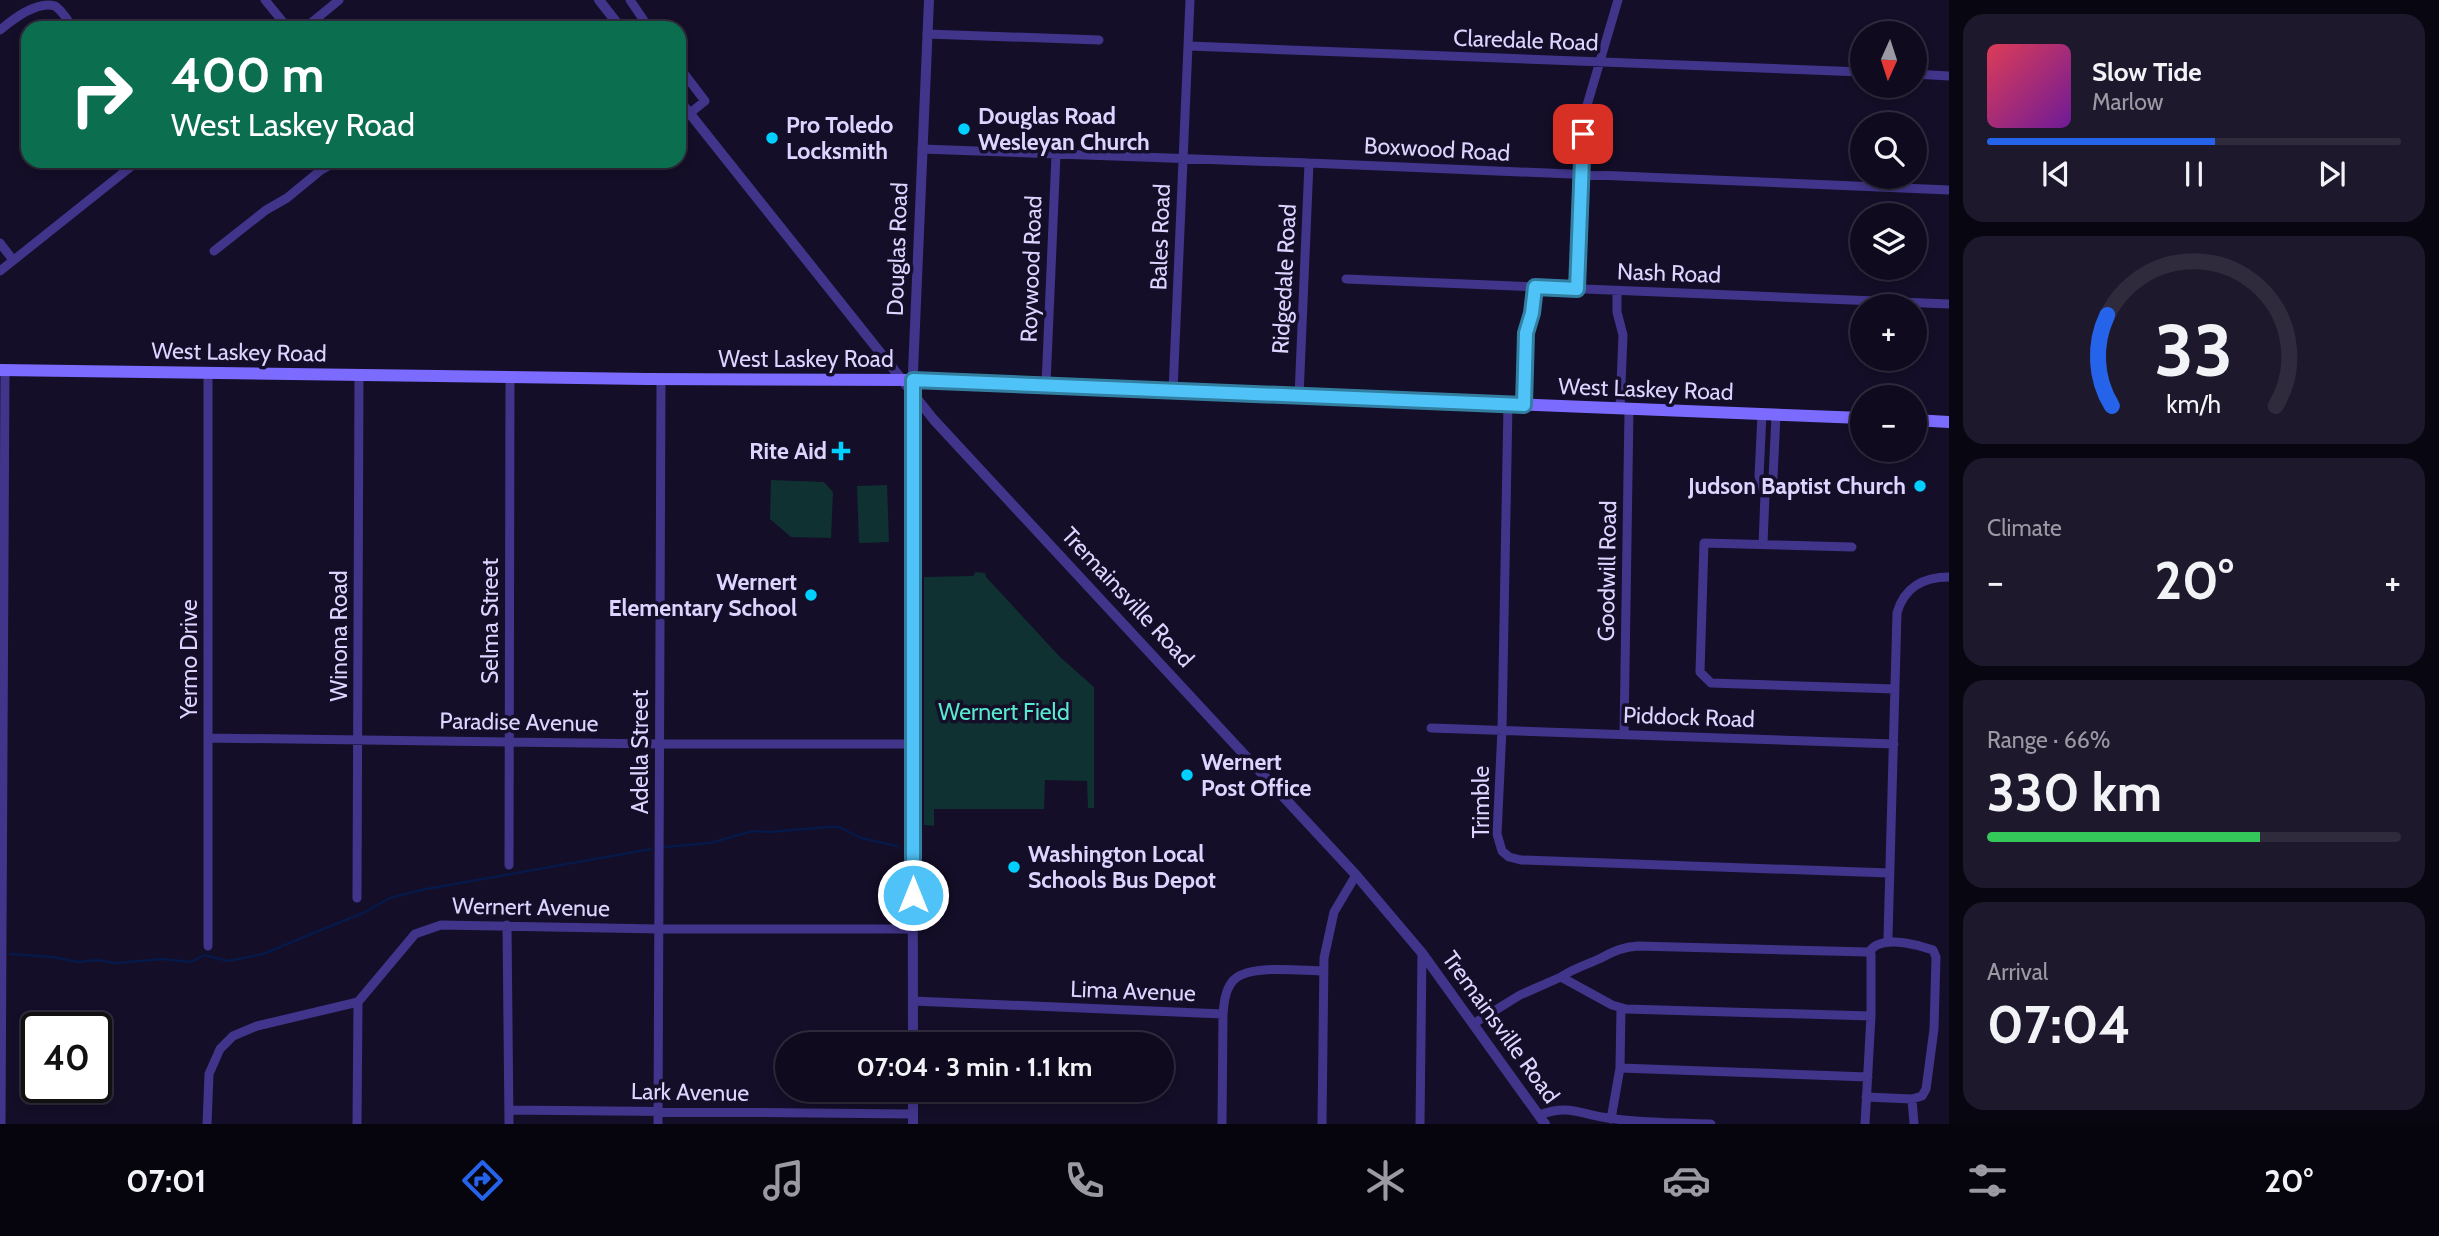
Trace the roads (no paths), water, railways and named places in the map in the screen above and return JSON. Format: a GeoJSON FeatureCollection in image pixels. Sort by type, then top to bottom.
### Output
{"type":"FeatureCollection","features":[{"type":"Feature","properties":{"kind":"main road","name":"West Laskey Road"},"geometry":{"type":"LineString","coordinates":[[2,370],[908,380],[1850,418]]}},
{"type":"Feature","properties":{"kind":"main road"},"geometry":{"type":"LineString","coordinates":[[1927,421],[1949,422]]}},
{"type":"Feature","properties":{"kind":"street"},"geometry":{"type":"LineString","coordinates":[[265,0],[282,21]]}},
{"type":"Feature","properties":{"kind":"street"},"geometry":{"type":"LineString","coordinates":[[314,21],[339,0]]}},
{"type":"Feature","properties":{"kind":"street"},"geometry":{"type":"LineString","coordinates":[[599,0],[616,21]]}},
{"type":"Feature","properties":{"kind":"street"},"geometry":{"type":"LineString","coordinates":[[630,0],[644,21]]}},
{"type":"Feature","properties":{"kind":"street","name":"Douglas Road"},"geometry":{"type":"LineString","coordinates":[[913,1032],[912,395],[908,380],[929,0]]}},
{"type":"Feature","properties":{"kind":"street","name":"Bales Road"},"geometry":{"type":"LineString","coordinates":[[1173,391],[1190,0]]}},
{"type":"Feature","properties":{"kind":"street"},"geometry":{"type":"LineString","coordinates":[[1577,289],[1585,112],[1618,0]]}},
{"type":"Feature","properties":{"kind":"street"},"geometry":{"type":"LineString","coordinates":[[0,30],[18,15],[38,4],[55,6],[68,21]]}},
{"type":"Feature","properties":{"kind":"street"},"geometry":{"type":"LineString","coordinates":[[927,34],[1099,40]]}},
{"type":"Feature","properties":{"kind":"street","name":"Claredale Road"},"geometry":{"type":"LineString","coordinates":[[1189,46],[1850,72]]}},
{"type":"Feature","properties":{"kind":"street"},"geometry":{"type":"LineString","coordinates":[[1927,75],[1949,76]]}},
{"type":"Feature","properties":{"kind":"street"},"geometry":{"type":"LineString","coordinates":[[686,76],[705,101],[690,113]]}},
{"type":"Feature","properties":{"kind":"street"},"geometry":{"type":"LineString","coordinates":[[686,108],[908,380]]}},
{"type":"Feature","properties":{"kind":"street","name":"Boxwood Road"},"geometry":{"type":"LineString","coordinates":[[922,149],[1949,190]]}},
{"type":"Feature","properties":{"kind":"street","name":"Roywood Road"},"geometry":{"type":"LineString","coordinates":[[1046,384],[1056,155]]}},
{"type":"Feature","properties":{"kind":"street","name":"Ridgedale Road"},"geometry":{"type":"LineString","coordinates":[[1298,396],[1309,163]]}},
{"type":"Feature","properties":{"kind":"street"},"geometry":{"type":"LineString","coordinates":[[0,271],[129,168]]}},
{"type":"Feature","properties":{"kind":"street"},"geometry":{"type":"LineString","coordinates":[[214,251],[325,168]]}},
{"type":"Feature","properties":{"kind":"street"},"geometry":{"type":"LineString","coordinates":[[0,243],[13,260]]}},
{"type":"Feature","properties":{"kind":"street","name":"Nash Road"},"geometry":{"type":"LineString","coordinates":[[1346,279],[1949,303]]}},
{"type":"Feature","properties":{"kind":"street"},"geometry":{"type":"LineString","coordinates":[[1524,405],[1526,333],[1535,287]]}},
{"type":"Feature","properties":{"kind":"street","name":"Goodwill Road"},"geometry":{"type":"LineString","coordinates":[[1617,290],[1617,312],[1623,335],[1625,409],[1624,734]]}},
{"type":"Feature","properties":{"kind":"street"},"geometry":{"type":"LineString","coordinates":[[1,1124],[2,370]]}},
{"type":"Feature","properties":{"kind":"street","name":"Yermo Drive"},"geometry":{"type":"LineString","coordinates":[[208,373],[208,946]]}},
{"type":"Feature","properties":{"kind":"street","name":"Winona Road"},"geometry":{"type":"LineString","coordinates":[[358,898],[359,375]]}},
{"type":"Feature","properties":{"kind":"street","name":"Selma Street"},"geometry":{"type":"LineString","coordinates":[[509,865],[510,377]]}},
{"type":"Feature","properties":{"kind":"street","name":"Adella Street"},"geometry":{"type":"LineString","coordinates":[[658,1124],[661,379]]}},
{"type":"Feature","properties":{"kind":"street","name":"Tremainsville Road"},"geometry":{"type":"LineString","coordinates":[[912,395],[1356,875],[1422,953],[1542,1120]]}},
{"type":"Feature","properties":{"kind":"street","name":"Trimble"},"geometry":{"type":"LineString","coordinates":[[1508,404],[1502,729],[1497,834],[1502,851],[1510,858],[1889,873]]}},
{"type":"Feature","properties":{"kind":"street"},"geometry":{"type":"LineString","coordinates":[[1762,414],[1759,476],[1765,495],[1763,544]]}},
{"type":"Feature","properties":{"kind":"street"},"geometry":{"type":"LineString","coordinates":[[1765,495],[1773,478],[1776,415]]}},
{"type":"Feature","properties":{"kind":"street"},"geometry":{"type":"LineString","coordinates":[[1852,547],[1704,543],[1700,672],[1711,683],[1895,689]]}},
{"type":"Feature","properties":{"kind":"street"},"geometry":{"type":"LineString","coordinates":[[1888,937],[1897,613],[1903,597],[1917,583],[1930,578],[1949,577]]}},
{"type":"Feature","properties":{"kind":"street","name":"Piddock Road"},"geometry":{"type":"LineString","coordinates":[[1431,728],[1894,744]]}},
{"type":"Feature","properties":{"kind":"street","name":"Paradise Avenue"},"geometry":{"type":"LineString","coordinates":[[208,738],[659,744],[913,744]]}},
{"type":"Feature","properties":{"kind":"street"},"geometry":{"type":"LineString","coordinates":[[1322,1124],[1323,971],[1334,912],[1356,875]]}},
{"type":"Feature","properties":{"kind":"street","name":"Wernert Avenue"},"geometry":{"type":"LineString","coordinates":[[358,1002],[415,934],[440,925],[659,929],[913,929]]}},
{"type":"Feature","properties":{"kind":"street"},"geometry":{"type":"LineString","coordinates":[[508,925],[509,1124]]}},
{"type":"Feature","properties":{"kind":"street"},"geometry":{"type":"LineString","coordinates":[[1473,1024],[1520,995],[1561,977],[1574,968],[1615,950],[1638,946],[1868,952],[1877,944],[1891,943],[1933,950],[1936,957],[1934,1030],[1926,1088],[1922,1096],[1912,1099],[1866,1097]]}},
{"type":"Feature","properties":{"kind":"street"},"geometry":{"type":"LineString","coordinates":[[1864,1124],[1871,1016],[1871,954],[1868,952]]}},
{"type":"Feature","properties":{"kind":"street"},"geometry":{"type":"LineString","coordinates":[[1420,1124],[1422,953]]}},
{"type":"Feature","properties":{"kind":"street","name":"Lima Avenue"},"geometry":{"type":"LineString","coordinates":[[913,1001],[1223,1014],[1225,996],[1233,980],[1242,974],[1257,970],[1323,971]]}},
{"type":"Feature","properties":{"kind":"street"},"geometry":{"type":"LineString","coordinates":[[1561,977],[1621,1008],[1871,1016]]}},
{"type":"Feature","properties":{"kind":"street"},"geometry":{"type":"LineString","coordinates":[[207,1124],[209,1074],[220,1049],[233,1036],[257,1026],[358,1002],[357,1124]]}},
{"type":"Feature","properties":{"kind":"street"},"geometry":{"type":"LineString","coordinates":[[1611,1119],[1620,1068],[1621,1008]]}},
{"type":"Feature","properties":{"kind":"street"},"geometry":{"type":"LineString","coordinates":[[1222,1124],[1223,1014]]}},
{"type":"Feature","properties":{"kind":"street"},"geometry":{"type":"LineString","coordinates":[[1620,1068],[1868,1077]]}},
{"type":"Feature","properties":{"kind":"street"},"geometry":{"type":"LineString","coordinates":[[1912,1099],[1914,1124]]}},
{"type":"Feature","properties":{"kind":"street","name":"Lark Avenue"},"geometry":{"type":"LineString","coordinates":[[509,1110],[658,1111],[913,1119]]}},
{"type":"Feature","properties":{"kind":"street"},"geometry":{"type":"LineString","coordinates":[[1542,1120],[1555,1110],[1569,1110],[1611,1119],[1711,1124]]}},
{"type":"Feature","properties":{"kind":"waterway"},"geometry":{"type":"LineString","coordinates":[[665,847],[710,843],[753,831],[828,827],[839,827],[861,838],[897,846]]}},
{"type":"Feature","properties":{"kind":"waterway"},"geometry":{"type":"LineString","coordinates":[[10,954],[78,962],[97,960],[116,963],[163,959],[191,962],[204,955],[228,961],[263,954],[365,912],[390,898],[421,890],[651,849]]}},
{"type":"Feature","properties":{"kind":"place","name":"Douglas Road Wesleyan Church"},"geometry":{"type":"Point","coordinates":[964,129]}},
{"type":"Feature","properties":{"kind":"place","name":"Pro Toledo Locksmith"},"geometry":{"type":"Point","coordinates":[772,138]}},
{"type":"Feature","properties":{"kind":"place","name":"Rite Aid"},"geometry":{"type":"Point","coordinates":[841,451]}},
{"type":"Feature","properties":{"kind":"place","name":"Judson Baptist Church"},"geometry":{"type":"Point","coordinates":[1920,486]}},
{"type":"Feature","properties":{"kind":"place","name":"Wernert Elementary School"},"geometry":{"type":"Point","coordinates":[811,595]}},
{"type":"Feature","properties":{"kind":"place","name":"Wernert Post Office"},"geometry":{"type":"Point","coordinates":[1187,775]}},
{"type":"Feature","properties":{"kind":"place","name":"Washington Local Schools Bus Depot"},"geometry":{"type":"Point","coordinates":[1014,867]}},
{"type":"Feature","properties":{"kind":"park label","name":"Wernert Field"},"geometry":{"type":"Point","coordinates":[1004,712]}}]}
